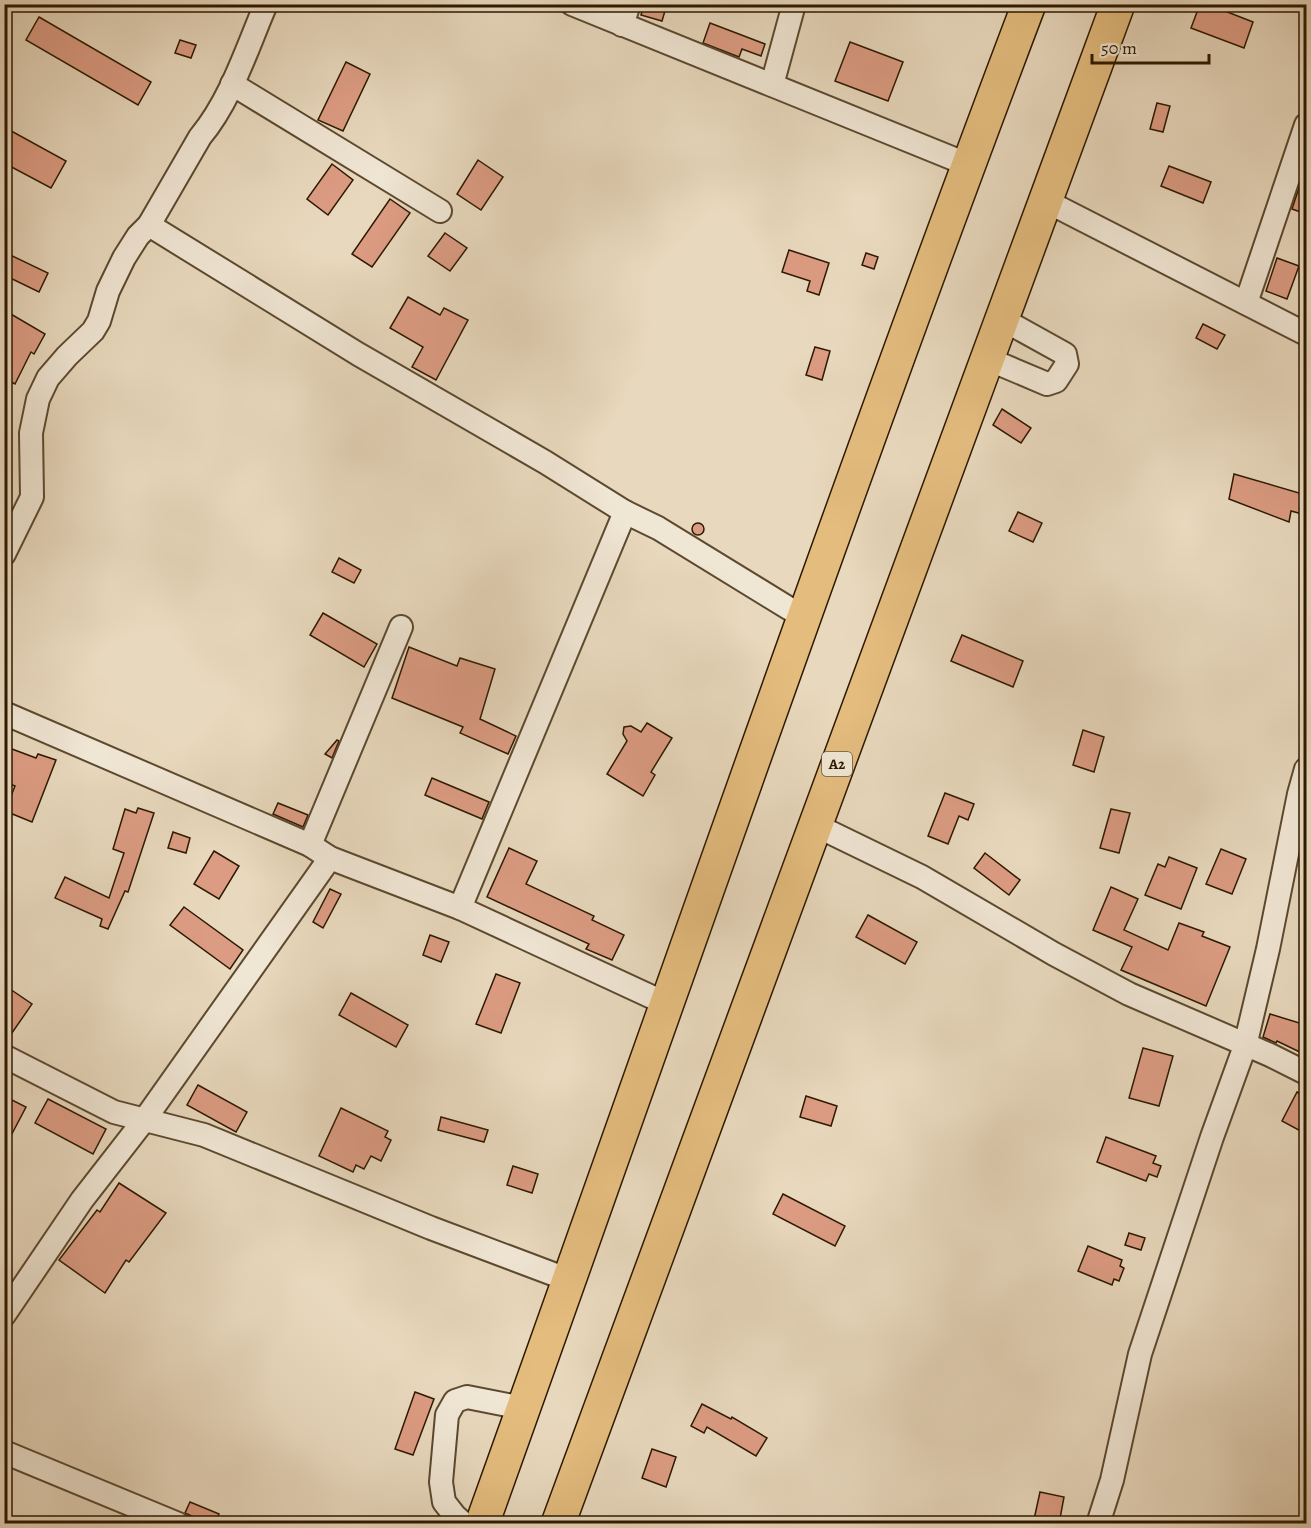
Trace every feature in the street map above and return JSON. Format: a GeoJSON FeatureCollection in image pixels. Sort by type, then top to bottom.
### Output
{"type":"FeatureCollection","features":[{"type":"Feature","properties":{"kind":"highway"},"geometry":{"type":"LineString","coordinates":[[482,1524],[804,617],[1029,4]]}},
{"type":"Feature","properties":{"kind":"highway","name":"A2"},"geometry":{"type":"LineString","coordinates":[[558,1524],[1118,4]]}},
{"type":"Feature","properties":{"kind":"street"},"geometry":{"type":"LineString","coordinates":[[4,554],[32,497],[31,433],[38,399],[48,378],[93,331],[99,321],[108,291],[124,258],[148,225],[200,136],[211,124],[232,84],[266,4]]}},
{"type":"Feature","properties":{"kind":"street"},"geometry":{"type":"LineString","coordinates":[[572,4],[626,15],[772,85],[969,165]]}},
{"type":"Feature","properties":{"kind":"street"},"geometry":{"type":"LineString","coordinates":[[772,85],[794,4]]}},
{"type":"Feature","properties":{"kind":"street"},"geometry":{"type":"LineString","coordinates":[[232,84],[440,210]]}},
{"type":"Feature","properties":{"kind":"street"},"geometry":{"type":"LineString","coordinates":[[1246,303],[1306,125]]}},
{"type":"Feature","properties":{"kind":"street"},"geometry":{"type":"LineString","coordinates":[[1046,201],[1306,334]]}},
{"type":"Feature","properties":{"kind":"street"},"geometry":{"type":"LineString","coordinates":[[148,225],[358,354],[545,462],[625,512],[658,528],[804,617]]}},
{"type":"Feature","properties":{"kind":"street"},"geometry":{"type":"LineString","coordinates":[[988,359],[1047,384],[1056,381],[1067,364],[1065,354],[1002,319]]}},
{"type":"Feature","properties":{"kind":"street"},"geometry":{"type":"LineString","coordinates":[[460,908],[625,512]]}},
{"type":"Feature","properties":{"kind":"street"},"geometry":{"type":"LineString","coordinates":[[309,845],[401,627]]}},
{"type":"Feature","properties":{"kind":"street"},"geometry":{"type":"LineString","coordinates":[[4,713],[309,845],[330,858],[460,908],[667,1005]]}},
{"type":"Feature","properties":{"kind":"street"},"geometry":{"type":"LineString","coordinates":[[1098,1524],[1112,1480],[1140,1354],[1212,1137],[1245,1046],[1306,769]]}},
{"type":"Feature","properties":{"kind":"street"},"geometry":{"type":"LineString","coordinates":[[815,825],[922,877],[1053,954],[1129,994],[1306,1073]]}},
{"type":"Feature","properties":{"kind":"street"},"geometry":{"type":"LineString","coordinates":[[4,1315],[82,1200],[145,1119],[330,858]]}},
{"type":"Feature","properties":{"kind":"street"},"geometry":{"type":"LineString","coordinates":[[4,1056],[114,1112],[204,1135],[431,1228],[570,1280]]}},
{"type":"Feature","properties":{"kind":"street"},"geometry":{"type":"LineString","coordinates":[[464,1524],[444,1502],[441,1482],[447,1415],[454,1401],[467,1397],[523,1408]]}},
{"type":"Feature","properties":{"kind":"street"},"geometry":{"type":"LineString","coordinates":[[4,1452],[178,1524]]}},
{"type":"Feature","properties":{"kind":"building"},"geometry":{"type":"Polygon","coordinates":[[[644,4],[667,4],[662,21],[641,15],[644,4]]]}},
{"type":"Feature","properties":{"kind":"building"},"geometry":{"type":"Polygon","coordinates":[[[1200,4],[1207,4],[1253,22],[1244,48],[1191,28],[1200,4]]]}},
{"type":"Feature","properties":{"kind":"building"},"geometry":{"type":"Polygon","coordinates":[[[39,17],[151,82],[138,105],[26,40],[39,17]]]}},
{"type":"Feature","properties":{"kind":"building"},"geometry":{"type":"Polygon","coordinates":[[[710,23],[765,44],[761,56],[742,49],[739,57],[703,43],[710,23]]]}},
{"type":"Feature","properties":{"kind":"building"},"geometry":{"type":"Polygon","coordinates":[[[180,40],[196,45],[191,58],[175,53],[180,40]]]}},
{"type":"Feature","properties":{"kind":"building"},"geometry":{"type":"Polygon","coordinates":[[[850,42],[903,62],[888,101],[835,81],[850,42]]]}},
{"type":"Feature","properties":{"kind":"building"},"geometry":{"type":"Polygon","coordinates":[[[346,62],[370,74],[343,131],[318,120],[346,62]]]}},
{"type":"Feature","properties":{"kind":"building"},"geometry":{"type":"Polygon","coordinates":[[[1157,103],[1170,106],[1163,132],[1150,129],[1157,103]]]}},
{"type":"Feature","properties":{"kind":"building"},"geometry":{"type":"Polygon","coordinates":[[[4,127],[66,161],[51,188],[4,163],[4,127]]]}},
{"type":"Feature","properties":{"kind":"building"},"geometry":{"type":"Polygon","coordinates":[[[478,160],[503,177],[481,210],[457,194],[478,160]]]}},
{"type":"Feature","properties":{"kind":"building"},"geometry":{"type":"Polygon","coordinates":[[[332,164],[353,180],[328,215],[307,199],[332,164]]]}},
{"type":"Feature","properties":{"kind":"building"},"geometry":{"type":"Polygon","coordinates":[[[1169,166],[1211,182],[1203,203],[1161,186],[1169,166]]]}},
{"type":"Feature","properties":{"kind":"building"},"geometry":{"type":"Polygon","coordinates":[[[1306,166],[1306,214],[1292,209],[1306,166]]]}},
{"type":"Feature","properties":{"kind":"building"},"geometry":{"type":"Polygon","coordinates":[[[390,199],[410,213],[372,267],[352,254],[390,199]]]}},
{"type":"Feature","properties":{"kind":"building"},"geometry":{"type":"Polygon","coordinates":[[[445,233],[467,248],[450,271],[428,256],[445,233]]]}},
{"type":"Feature","properties":{"kind":"building"},"geometry":{"type":"Polygon","coordinates":[[[789,250],[829,263],[819,295],[807,291],[810,281],[782,272],[789,250]]]}},
{"type":"Feature","properties":{"kind":"building"},"geometry":{"type":"Polygon","coordinates":[[[4,252],[48,273],[39,292],[4,275],[4,252]]]}},
{"type":"Feature","properties":{"kind":"building"},"geometry":{"type":"Polygon","coordinates":[[[866,253],[878,257],[874,269],[862,265],[866,253]]]}},
{"type":"Feature","properties":{"kind":"building"},"geometry":{"type":"Polygon","coordinates":[[[1277,258],[1299,266],[1287,299],[1266,291],[1277,258]]]}},
{"type":"Feature","properties":{"kind":"building"},"geometry":{"type":"Polygon","coordinates":[[[408,297],[440,315],[444,308],[468,320],[436,380],[412,367],[423,347],[390,328],[408,297]]]}},
{"type":"Feature","properties":{"kind":"building"},"geometry":{"type":"Polygon","coordinates":[[[4,310],[45,334],[34,354],[31,352],[15,384],[4,378],[4,310]]]}},
{"type":"Feature","properties":{"kind":"building"},"geometry":{"type":"Polygon","coordinates":[[[1203,324],[1225,335],[1217,349],[1196,338],[1203,324]]]}},
{"type":"Feature","properties":{"kind":"building"},"geometry":{"type":"Polygon","coordinates":[[[815,347],[830,351],[822,380],[806,375],[815,347]]]}},
{"type":"Feature","properties":{"kind":"building"},"geometry":{"type":"Polygon","coordinates":[[[1002,409],[1031,428],[1021,443],[993,425],[1002,409]]]}},
{"type":"Feature","properties":{"kind":"building"},"geometry":{"type":"Polygon","coordinates":[[[1234,474],[1306,495],[1306,515],[1291,511],[1289,522],[1229,499],[1234,474]]]}},
{"type":"Feature","properties":{"kind":"building"},"geometry":{"type":"Polygon","coordinates":[[[1018,512],[1042,523],[1033,542],[1009,531],[1018,512]]]}},
{"type":"Feature","properties":{"kind":"building"},"geometry":{"type":"Polygon","coordinates":[[[700,523],[704,529],[700,535],[696,535],[692,527],[700,523]]]}},
{"type":"Feature","properties":{"kind":"building"},"geometry":{"type":"Polygon","coordinates":[[[339,558],[361,570],[354,583],[332,572],[339,558]]]}},
{"type":"Feature","properties":{"kind":"building"},"geometry":{"type":"Polygon","coordinates":[[[323,613],[377,644],[364,667],[310,635],[323,613]]]}},
{"type":"Feature","properties":{"kind":"building"},"geometry":{"type":"Polygon","coordinates":[[[962,635],[1023,661],[1013,687],[951,661],[962,635]]]}},
{"type":"Feature","properties":{"kind":"building"},"geometry":{"type":"Polygon","coordinates":[[[409,647],[457,666],[460,658],[495,669],[480,719],[516,736],[508,754],[460,733],[463,727],[392,698],[409,647]]]}},
{"type":"Feature","properties":{"kind":"building"},"geometry":{"type":"Polygon","coordinates":[[[647,723],[672,738],[651,772],[655,775],[643,796],[607,774],[627,741],[623,734],[624,727],[631,726],[641,732],[647,723]]]}},
{"type":"Feature","properties":{"kind":"building"},"geometry":{"type":"Polygon","coordinates":[[[1083,730],[1104,737],[1094,772],[1073,765],[1083,730]]]}},
{"type":"Feature","properties":{"kind":"building"},"geometry":{"type":"Polygon","coordinates":[[[337,740],[339,741],[332,758],[325,754],[337,740]]]}},
{"type":"Feature","properties":{"kind":"building"},"geometry":{"type":"Polygon","coordinates":[[[4,746],[36,758],[38,754],[56,760],[32,822],[5,811],[15,786],[4,782],[4,746]]]}},
{"type":"Feature","properties":{"kind":"building"},"geometry":{"type":"Polygon","coordinates":[[[432,778],[489,802],[482,819],[425,795],[432,778]]]}},
{"type":"Feature","properties":{"kind":"building"},"geometry":{"type":"Polygon","coordinates":[[[945,793],[974,804],[968,820],[959,816],[948,844],[928,836],[945,793]]]}},
{"type":"Feature","properties":{"kind":"building"},"geometry":{"type":"Polygon","coordinates":[[[278,803],[308,815],[303,827],[273,814],[278,803]]]}},
{"type":"Feature","properties":{"kind":"building"},"geometry":{"type":"Polygon","coordinates":[[[138,808],[154,813],[128,892],[125,891],[108,929],[100,926],[102,919],[55,898],[65,877],[109,898],[124,853],[113,849],[125,809],[136,813],[138,808]]]}},
{"type":"Feature","properties":{"kind":"building"},"geometry":{"type":"Polygon","coordinates":[[[1111,809],[1130,813],[1119,853],[1100,848],[1111,809]]]}},
{"type":"Feature","properties":{"kind":"building"},"geometry":{"type":"Polygon","coordinates":[[[173,832],[190,838],[186,853],[168,848],[173,832]]]}},
{"type":"Feature","properties":{"kind":"building"},"geometry":{"type":"Polygon","coordinates":[[[509,848],[537,861],[526,884],[594,916],[592,920],[624,935],[612,960],[586,949],[589,944],[487,897],[509,848]]]}},
{"type":"Feature","properties":{"kind":"building"},"geometry":{"type":"Polygon","coordinates":[[[1221,849],[1246,859],[1232,894],[1206,884],[1221,849]]]}},
{"type":"Feature","properties":{"kind":"building"},"geometry":{"type":"Polygon","coordinates":[[[214,851],[239,866],[219,899],[194,884],[214,851]]]}},
{"type":"Feature","properties":{"kind":"building"},"geometry":{"type":"Polygon","coordinates":[[[985,853],[1020,880],[1009,895],[974,868],[985,853]]]}},
{"type":"Feature","properties":{"kind":"building"},"geometry":{"type":"Polygon","coordinates":[[[1169,857],[1197,868],[1181,909],[1145,895],[1158,864],[1165,867],[1169,857]]]}},
{"type":"Feature","properties":{"kind":"building"},"geometry":{"type":"Polygon","coordinates":[[[1111,887],[1138,899],[1124,930],[1168,950],[1179,923],[1204,932],[1202,936],[1230,947],[1206,1006],[1121,970],[1132,947],[1093,930],[1111,887]]]}},
{"type":"Feature","properties":{"kind":"building"},"geometry":{"type":"Polygon","coordinates":[[[330,889],[341,894],[323,928],[313,922],[330,889]]]}},
{"type":"Feature","properties":{"kind":"building"},"geometry":{"type":"Polygon","coordinates":[[[184,907],[243,950],[230,969],[170,925],[184,907]]]}},
{"type":"Feature","properties":{"kind":"building"},"geometry":{"type":"Polygon","coordinates":[[[868,915],[917,942],[905,964],[856,937],[868,915]]]}},
{"type":"Feature","properties":{"kind":"building"},"geometry":{"type":"Polygon","coordinates":[[[430,935],[449,942],[441,962],[423,955],[430,935]]]}},
{"type":"Feature","properties":{"kind":"building"},"geometry":{"type":"Polygon","coordinates":[[[496,974],[520,983],[501,1033],[476,1024],[496,974]]]}},
{"type":"Feature","properties":{"kind":"building"},"geometry":{"type":"Polygon","coordinates":[[[4,985],[32,1004],[5,1043],[4,1043],[4,985]]]}},
{"type":"Feature","properties":{"kind":"building"},"geometry":{"type":"Polygon","coordinates":[[[351,993],[408,1025],[396,1047],[339,1015],[351,993]]]}},
{"type":"Feature","properties":{"kind":"building"},"geometry":{"type":"Polygon","coordinates":[[[1270,1014],[1306,1025],[1306,1055],[1263,1037],[1270,1014]]]}},
{"type":"Feature","properties":{"kind":"building"},"geometry":{"type":"Polygon","coordinates":[[[1143,1048],[1173,1056],[1159,1106],[1129,1098],[1143,1048]]]}},
{"type":"Feature","properties":{"kind":"building"},"geometry":{"type":"Polygon","coordinates":[[[198,1085],[247,1112],[236,1132],[187,1105],[198,1085]]]}},
{"type":"Feature","properties":{"kind":"building"},"geometry":{"type":"Polygon","coordinates":[[[1297,1092],[1306,1097],[1306,1134],[1282,1121],[1297,1092]]]}},
{"type":"Feature","properties":{"kind":"building"},"geometry":{"type":"Polygon","coordinates":[[[4,1096],[26,1107],[4,1149],[4,1096]]]}},
{"type":"Feature","properties":{"kind":"building"},"geometry":{"type":"Polygon","coordinates":[[[806,1096],[837,1106],[831,1126],[800,1117],[806,1096]]]}},
{"type":"Feature","properties":{"kind":"building"},"geometry":{"type":"Polygon","coordinates":[[[48,1099],[106,1129],[93,1154],[35,1123],[48,1099]]]}},
{"type":"Feature","properties":{"kind":"building"},"geometry":{"type":"Polygon","coordinates":[[[341,1108],[388,1131],[385,1137],[391,1140],[381,1161],[371,1156],[364,1169],[356,1165],[353,1172],[319,1156],[341,1108]]]}},
{"type":"Feature","properties":{"kind":"building"},"geometry":{"type":"Polygon","coordinates":[[[441,1117],[488,1130],[484,1142],[438,1130],[441,1117]]]}},
{"type":"Feature","properties":{"kind":"building"},"geometry":{"type":"Polygon","coordinates":[[[1106,1137],[1156,1156],[1153,1163],[1161,1166],[1157,1177],[1149,1174],[1146,1181],[1097,1162],[1106,1137]]]}},
{"type":"Feature","properties":{"kind":"building"},"geometry":{"type":"Polygon","coordinates":[[[513,1166],[538,1174],[532,1193],[507,1185],[513,1166]]]}},
{"type":"Feature","properties":{"kind":"building"},"geometry":{"type":"Polygon","coordinates":[[[119,1183],[166,1213],[129,1262],[126,1260],[105,1293],[59,1260],[97,1210],[100,1212],[119,1183]]]}},
{"type":"Feature","properties":{"kind":"building"},"geometry":{"type":"Polygon","coordinates":[[[783,1194],[845,1226],[835,1246],[773,1214],[783,1194]]]}},
{"type":"Feature","properties":{"kind":"building"},"geometry":{"type":"Polygon","coordinates":[[[1129,1233],[1145,1238],[1141,1250],[1125,1245],[1129,1233]]]}},
{"type":"Feature","properties":{"kind":"building"},"geometry":{"type":"Polygon","coordinates":[[[1088,1246],[1122,1260],[1120,1266],[1124,1268],[1119,1281],[1114,1279],[1112,1285],[1078,1271],[1088,1246]]]}},
{"type":"Feature","properties":{"kind":"building"},"geometry":{"type":"Polygon","coordinates":[[[415,1392],[434,1399],[413,1455],[395,1449],[415,1392]]]}},
{"type":"Feature","properties":{"kind":"building"},"geometry":{"type":"Polygon","coordinates":[[[702,1404],[731,1419],[732,1417],[767,1438],[756,1456],[707,1427],[704,1433],[691,1426],[702,1404]]]}},
{"type":"Feature","properties":{"kind":"building"},"geometry":{"type":"Polygon","coordinates":[[[652,1449],[676,1457],[666,1487],[642,1478],[652,1449]]]}},
{"type":"Feature","properties":{"kind":"building"},"geometry":{"type":"Polygon","coordinates":[[[1040,1492],[1064,1497],[1059,1524],[1033,1524],[1040,1492]]]}},
{"type":"Feature","properties":{"kind":"building"},"geometry":{"type":"Polygon","coordinates":[[[190,1502],[219,1514],[215,1524],[209,1524],[185,1513],[190,1502]]]}}]}
